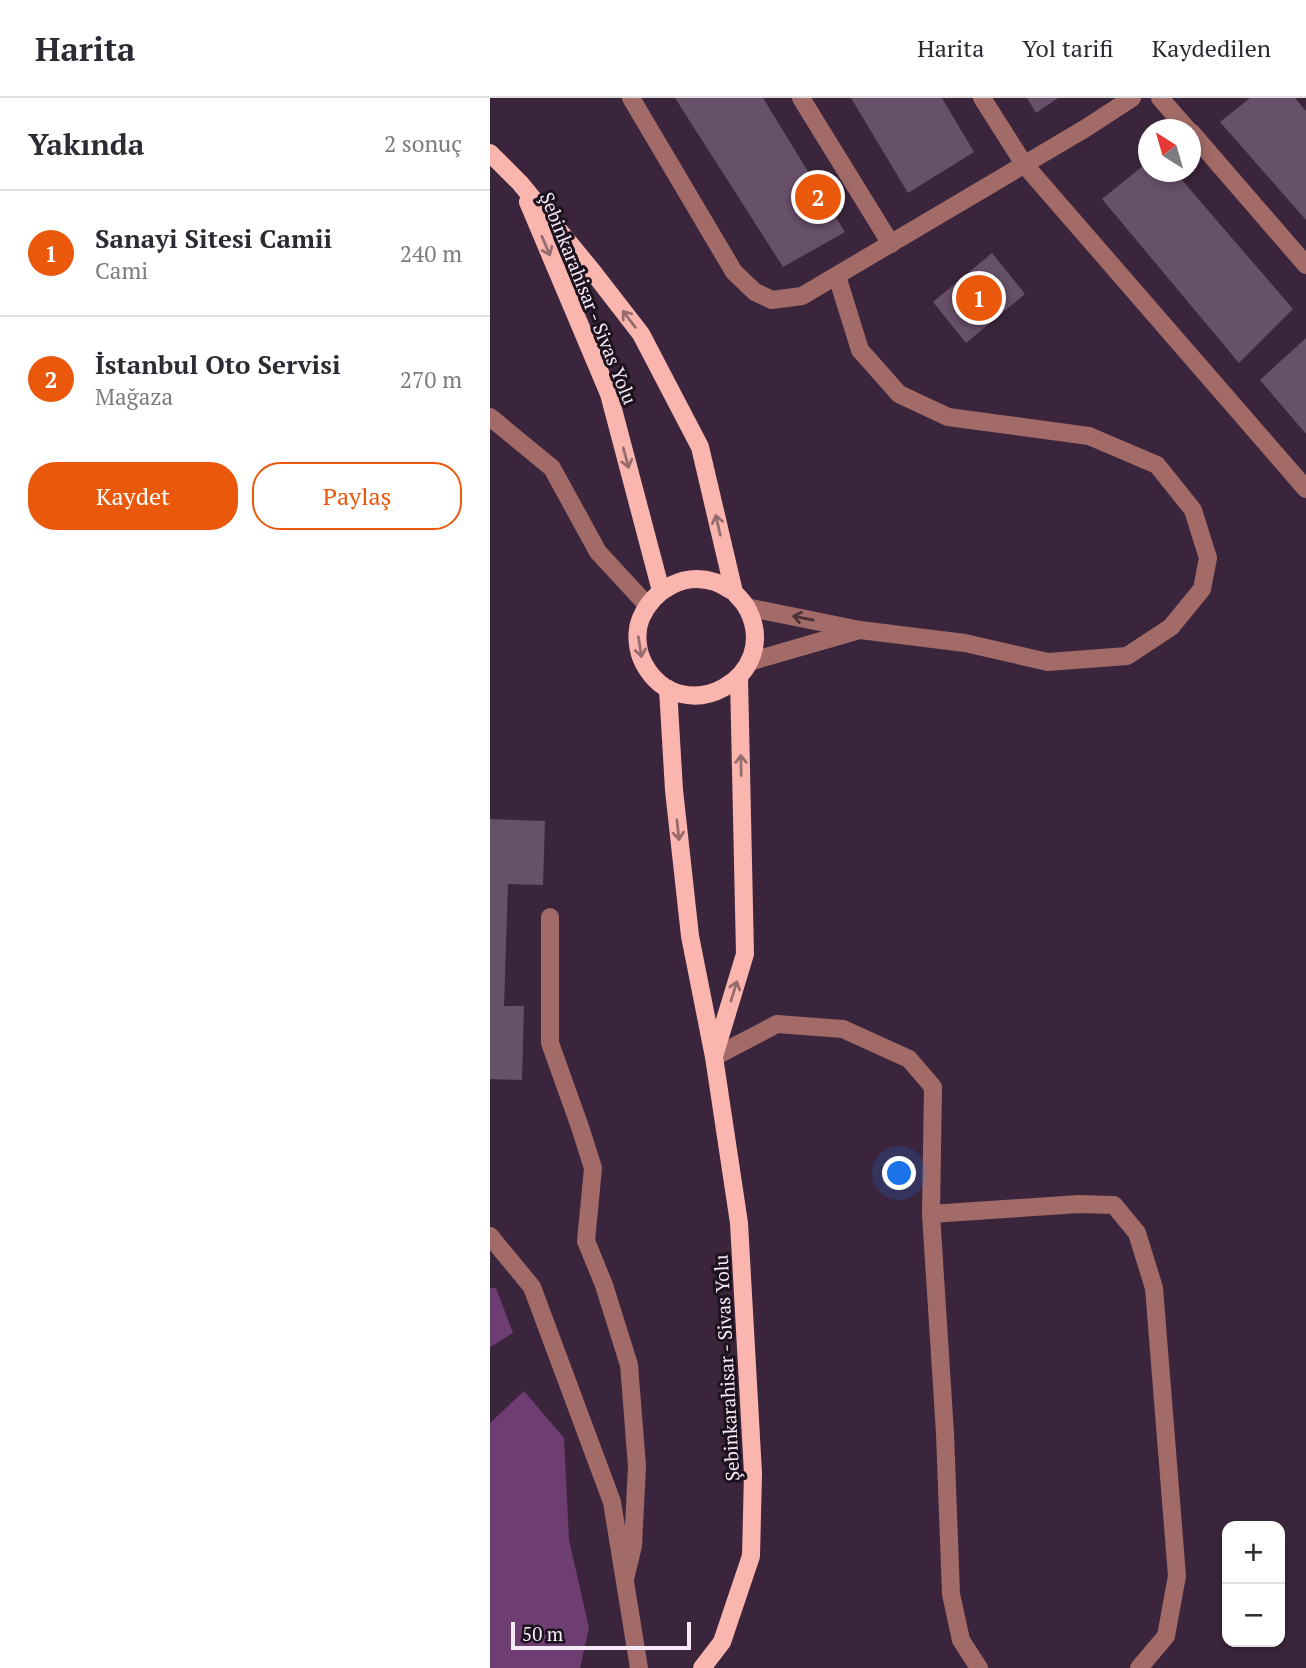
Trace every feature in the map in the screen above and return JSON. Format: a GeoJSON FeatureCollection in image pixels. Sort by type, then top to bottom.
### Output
{"type":"FeatureCollection","features":[{"type":"Feature","properties":{"kind":"main road","name":"Şebinkarahisar - Sivas Yolu"},"geometry":{"type":"LineString","coordinates":[[490,153],[520,183],[641,334],[700,447],[734,592],[746,607],[754,625],[755,644],[749,662],[738,678],[723,690],[705,695],[686,695],[668,689],[674,790],[690,936],[714,1057],[740,1223],[753,1473],[751,1556],[722,1642],[702,1668]]}},
{"type":"Feature","properties":{"kind":"main road","name":"Şebinkarahisar - Sivas Yolu"},"geometry":{"type":"LineString","coordinates":[[520,183],[609,394],[660,591]]}},
{"type":"Feature","properties":{"kind":"main road"},"geometry":{"type":"LineString","coordinates":[[668,689],[653,677],[642,661],[638,642],[639,623],[647,605],[660,591],[678,582],[697,579],[717,582],[734,592]]}},
{"type":"Feature","properties":{"kind":"main road","name":"Şebinkarahisar - Sivas Yolu"},"geometry":{"type":"LineString","coordinates":[[714,1057],[745,954],[738,678]]}},
{"type":"Feature","properties":{"kind":"street"},"geometry":{"type":"LineString","coordinates":[[631,98],[734,272],[755,292],[772,300],[802,296],[1132,98]]}},
{"type":"Feature","properties":{"kind":"street"},"geometry":{"type":"LineString","coordinates":[[801,98],[891,244]]}},
{"type":"Feature","properties":{"kind":"street"},"geometry":{"type":"LineString","coordinates":[[982,98],[1024,164],[1306,489]]}},
{"type":"Feature","properties":{"kind":"street"},"geometry":{"type":"LineString","coordinates":[[1160,98],[1178,119]]}},
{"type":"Feature","properties":{"kind":"street"},"geometry":{"type":"LineString","coordinates":[[1201,145],[1306,265]]}},
{"type":"Feature","properties":{"kind":"street"},"geometry":{"type":"LineString","coordinates":[[746,607],[860,629],[965,643],[1048,662],[1127,656],[1171,627],[1202,589],[1208,558],[1193,510],[1157,465],[1089,436],[948,417],[899,394],[860,350],[837,276]]}},
{"type":"Feature","properties":{"kind":"street"},"geometry":{"type":"LineString","coordinates":[[490,417],[552,468],[598,552],[647,605]]}},
{"type":"Feature","properties":{"kind":"street"},"geometry":{"type":"LineString","coordinates":[[749,662],[860,629]]}},
{"type":"Feature","properties":{"kind":"street"},"geometry":{"type":"LineString","coordinates":[[550,917],[550,1043],[593,1168],[586,1241],[604,1285],[629,1365],[637,1466],[633,1546],[625,1579]]}},
{"type":"Feature","properties":{"kind":"street"},"geometry":{"type":"LineString","coordinates":[[714,1057],[777,1024],[843,1029],[909,1059],[933,1087],[931,1214],[945,1433],[951,1594],[961,1640],[979,1668]]}},
{"type":"Feature","properties":{"kind":"street"},"geometry":{"type":"LineString","coordinates":[[931,1214],[1079,1204],[1114,1205],[1137,1233],[1154,1288],[1177,1576],[1166,1636],[1139,1668]]}},
{"type":"Feature","properties":{"kind":"street"},"geometry":{"type":"LineString","coordinates":[[490,1236],[532,1287],[612,1502],[639,1668]]}},
{"type":"Feature","properties":{"kind":"street"},"geometry":{"type":"LineString","coordinates":[[717,1668],[722,1642]]}},
{"type":"Feature","properties":{"kind":"shaded area"},"geometry":{"type":"Polygon","coordinates":[[[490,1288],[496,1288],[513,1333],[490,1347],[490,1288]]]}},
{"type":"Feature","properties":{"kind":"shaded area"},"geometry":{"type":"Polygon","coordinates":[[[524,1391],[564,1438],[569,1540],[589,1628],[580,1668],[490,1668],[490,1423],[524,1391]]]}},
{"type":"Feature","properties":{"kind":"building"},"geometry":{"type":"Polygon","coordinates":[[[675,98],[763,98],[845,232],[783,267],[675,98]]]}},
{"type":"Feature","properties":{"kind":"building"},"geometry":{"type":"Polygon","coordinates":[[[851,98],[942,98],[974,152],[908,193],[851,98]]]}},
{"type":"Feature","properties":{"kind":"building"},"geometry":{"type":"Polygon","coordinates":[[[1027,98],[1058,98],[1036,113],[1027,98]]]}},
{"type":"Feature","properties":{"kind":"building"},"geometry":{"type":"Polygon","coordinates":[[[1250,98],[1295,98],[1306,111],[1306,220],[1220,122],[1250,98]]]}},
{"type":"Feature","properties":{"kind":"building"},"geometry":{"type":"Polygon","coordinates":[[[1138,170],[1138,182],[1184,182],[1293,309],[1239,363],[1102,199],[1138,170]]]}},
{"type":"Feature","properties":{"kind":"building"},"geometry":{"type":"Polygon","coordinates":[[[992,253],[1025,294],[966,343],[933,302],[992,253]]]}},
{"type":"Feature","properties":{"kind":"building"},"geometry":{"type":"Polygon","coordinates":[[[1306,338],[1306,434],[1260,380],[1306,338]]]}},
{"type":"Feature","properties":{"kind":"building"},"geometry":{"type":"Polygon","coordinates":[[[490,819],[545,821],[543,885],[508,884],[504,1006],[524,1006],[522,1080],[490,1079],[490,819]]]}},
{"type":"Feature","properties":{"kind":"place","name":"İstanbul Oto Servisi"},"geometry":{"type":"Point","coordinates":[818,197]}},
{"type":"Feature","properties":{"kind":"place","name":"Sanayi Sitesi Camii"},"geometry":{"type":"Point","coordinates":[979,298]}}]}
